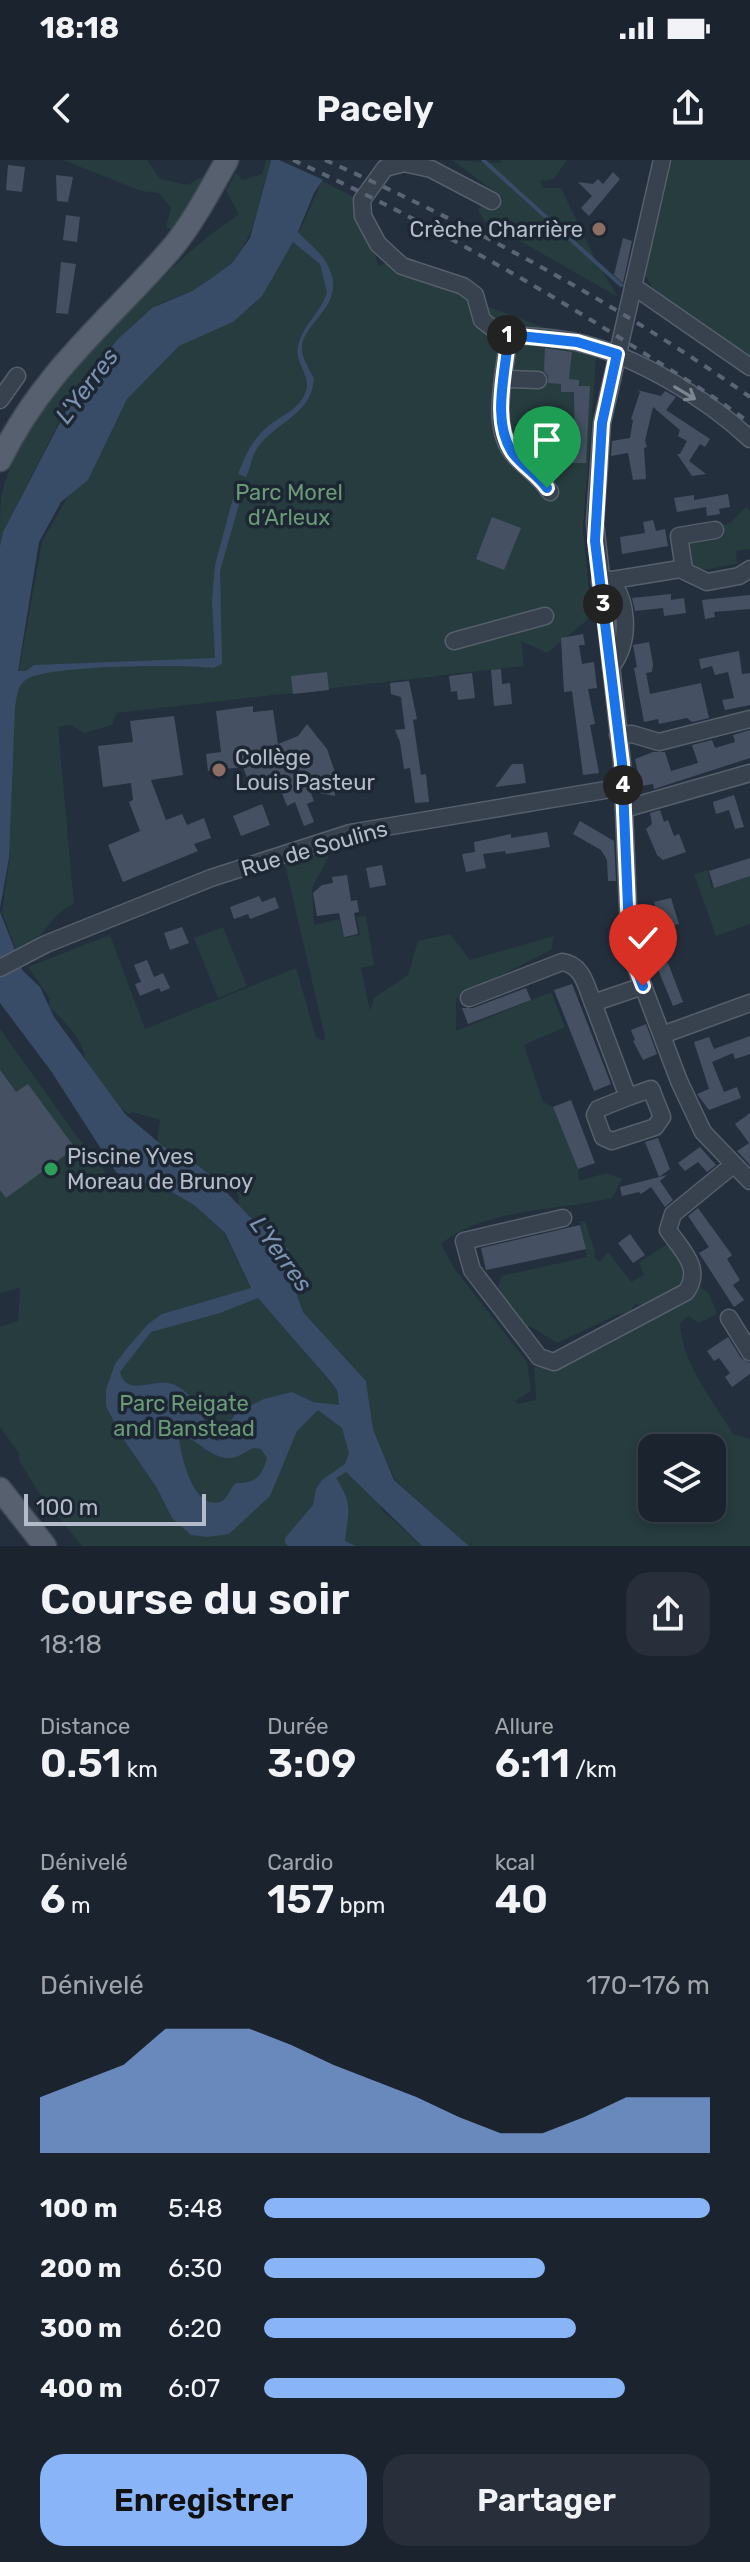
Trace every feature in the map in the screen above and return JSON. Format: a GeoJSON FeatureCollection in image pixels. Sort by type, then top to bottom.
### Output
{"type":"FeatureCollection","features":[{"type":"Feature","properties":{"kind":"main road"},"geometry":{"type":"LineString","coordinates":[[0,460],[19,421],[45,385],[79,344],[172,247],[199,210],[227,160]]}},
{"type":"Feature","properties":{"kind":"main road"},"geometry":{"type":"LineString","coordinates":[[0,1480],[6,1496],[45,1546]]}},
{"type":"Feature","properties":{"kind":"street"},"geometry":{"type":"LineString","coordinates":[[662,160],[601,435],[595,523],[606,581],[623,787],[629,931],[634,962],[677,1078],[703,1132],[750,1181]]}},
{"type":"Feature","properties":{"kind":"street"},"geometry":{"type":"LineString","coordinates":[[492,201],[431,169],[404,163],[385,168],[362,200],[363,216],[378,244],[402,266],[463,286],[475,295],[482,320],[508,340],[502,433],[514,455],[538,475],[550,492]]}},
{"type":"Feature","properties":{"kind":"street"},"geometry":{"type":"LineString","coordinates":[[633,286],[750,367]]}},
{"type":"Feature","properties":{"kind":"street"},"geometry":{"type":"LineString","coordinates":[[500,334],[577,342],[617,354],[733,422],[750,439]]}},
{"type":"Feature","properties":{"kind":"street"},"geometry":{"type":"LineString","coordinates":[[0,400],[17,376]]}},
{"type":"Feature","properties":{"kind":"street"},"geometry":{"type":"LineString","coordinates":[[505,379],[538,380]]}},
{"type":"Feature","properties":{"kind":"street"},"geometry":{"type":"LineString","coordinates":[[684,569],[679,536],[715,530]]}},
{"type":"Feature","properties":{"kind":"street"},"geometry":{"type":"LineString","coordinates":[[606,581],[684,569],[707,582],[739,576],[750,569]]}},
{"type":"Feature","properties":{"kind":"street"},"geometry":{"type":"LineString","coordinates":[[454,641],[545,616]]}},
{"type":"Feature","properties":{"kind":"street"},"geometry":{"type":"LineString","coordinates":[[618,735],[632,734],[659,742],[750,719]]}},
{"type":"Feature","properties":{"kind":"street"},"geometry":{"type":"LineString","coordinates":[[624,809],[750,773]]}},
{"type":"Feature","properties":{"kind":"street","name":"Rue de Soulins"},"geometry":{"type":"LineString","coordinates":[[0,968],[46,944],[211,878],[350,833],[623,787]]}},
{"type":"Feature","properties":{"kind":"street"},"geometry":{"type":"LineString","coordinates":[[469,998],[562,962],[575,965],[593,1003],[628,1097]]}},
{"type":"Feature","properties":{"kind":"street"},"geometry":{"type":"LineString","coordinates":[[593,1003],[643,986]]}},
{"type":"Feature","properties":{"kind":"street"},"geometry":{"type":"LineString","coordinates":[[662,1035],[750,1003]]}},
{"type":"Feature","properties":{"kind":"street"},"geometry":{"type":"LineString","coordinates":[[651,1089],[662,1117],[655,1127],[612,1141],[603,1137],[595,1115],[598,1109],[677,1078]]}},
{"type":"Feature","properties":{"kind":"street"},"geometry":{"type":"LineString","coordinates":[[563,1218],[464,1241],[539,1357],[554,1362],[686,1292],[694,1281],[693,1268],[668,1230],[673,1214],[733,1165]]}},
{"type":"Feature","properties":{"kind":"street"},"geometry":{"type":"LineString","coordinates":[[729,1318],[750,1352]]}},
{"type":"Feature","properties":{"kind":"green space"},"geometry":{"type":"Polygon","coordinates":[[[63,160],[147,160],[160,179],[188,185],[201,177],[207,181],[188,211],[181,215],[176,231],[166,227],[171,208],[159,193],[141,191],[63,160]]]}},
{"type":"Feature","properties":{"kind":"green space"},"geometry":{"type":"Polygon","coordinates":[[[266,160],[271,160],[255,219],[241,250],[214,277],[149,311],[97,363],[57,416],[59,422],[3,532],[0,546],[1,497],[9,470],[35,421],[68,377],[152,288],[193,249],[239,214],[226,191],[236,172],[242,180],[262,174],[266,160]]]}},
{"type":"Feature","properties":{"kind":"green space"},"geometry":{"type":"Polygon","coordinates":[[[452,160],[501,163],[500,160],[567,160],[554,179],[540,181],[543,188],[561,188],[596,261],[618,297],[485,221],[478,210],[481,205],[497,209],[503,198],[452,160]]]}},
{"type":"Feature","properties":{"kind":"green space"},"geometry":{"type":"Polygon","coordinates":[[[672,160],[750,160],[750,360],[654,290],[645,275],[672,160]]]}},
{"type":"Feature","properties":{"kind":"green space","name":"Parc Morel d’Arleux"},"geometry":{"type":"Polygon","coordinates":[[[322,181],[362,201],[378,266],[408,257],[468,285],[484,305],[597,347],[583,528],[590,603],[587,613],[592,616],[547,653],[521,641],[524,666],[117,713],[112,725],[84,733],[71,725],[58,727],[74,904],[58,915],[34,942],[17,953],[2,912],[10,855],[1,828],[0,723],[18,688],[42,541],[132,388],[188,337],[253,306],[298,235],[322,181]]]}},
{"type":"Feature","properties":{"kind":"green space"},"geometry":{"type":"Polygon","coordinates":[[[746,507],[750,511],[750,549],[736,551],[737,564],[702,570],[688,564],[686,539],[730,523],[746,507]]]}},
{"type":"Feature","properties":{"kind":"green space"},"geometry":{"type":"Polygon","coordinates":[[[328,849],[329,856],[312,888],[314,925],[339,919],[344,938],[360,935],[357,917],[366,916],[374,965],[361,968],[370,1011],[374,998],[408,975],[418,941],[450,934],[470,960],[554,936],[551,950],[456,998],[456,1031],[551,992],[565,1027],[524,1045],[543,1102],[553,1107],[578,1169],[579,1181],[606,1173],[622,1179],[612,1198],[500,1217],[458,1232],[441,1244],[454,1268],[527,1362],[531,1391],[515,1401],[518,1404],[536,1400],[534,1367],[551,1369],[698,1286],[709,1293],[717,1314],[699,1323],[688,1316],[680,1323],[682,1338],[692,1367],[733,1434],[750,1439],[750,1546],[469,1546],[395,1480],[373,1429],[366,1381],[303,1312],[296,1292],[289,1250],[236,1216],[239,1198],[231,1179],[198,1179],[156,1148],[160,1120],[133,1112],[128,1114],[102,1100],[93,1090],[78,1040],[49,1007],[50,999],[28,967],[110,935],[145,1029],[296,968],[316,1037],[323,1041],[325,1037],[284,860],[328,849]]]}},
{"type":"Feature","properties":{"kind":"green space"},"geometry":{"type":"Polygon","coordinates":[[[707,870],[712,888],[750,876],[750,924],[716,936],[694,874],[707,870]]]}},
{"type":"Feature","properties":{"kind":"green space"},"geometry":{"type":"Polygon","coordinates":[[[223,927],[247,986],[218,998],[194,938],[223,927]]]}},
{"type":"Feature","properties":{"kind":"green space","name":"Parc Reigate and Banstead"},"geometry":{"type":"Polygon","coordinates":[[[0,1029],[78,1138],[119,1187],[122,1182],[160,1184],[194,1205],[224,1233],[251,1289],[337,1390],[338,1401],[382,1510],[422,1546],[82,1546],[37,1490],[19,1460],[19,1453],[0,1427],[0,1327],[18,1321],[20,1288],[0,1293],[0,1029]]]}},
{"type":"Feature","properties":{"kind":"green space"},"geometry":{"type":"Polygon","coordinates":[[[580,1221],[585,1221],[594,1258],[600,1262],[608,1252],[631,1282],[644,1275],[639,1262],[669,1243],[686,1264],[687,1282],[651,1304],[634,1305],[629,1313],[619,1314],[557,1343],[530,1326],[525,1329],[497,1291],[501,1276],[587,1257],[580,1221]]]}},
{"type":"Feature","properties":{"kind":"water","name":"L'Yerres"},"geometry":{"type":"Polygon","coordinates":[[[271,160],[336,160],[314,193],[298,232],[324,259],[332,276],[333,290],[329,302],[302,344],[303,356],[314,379],[312,391],[300,409],[258,447],[246,477],[238,474],[257,437],[298,405],[307,388],[298,347],[303,332],[327,292],[320,264],[293,242],[262,296],[233,322],[179,346],[127,399],[88,480],[61,502],[39,542],[18,671],[26,671],[34,665],[215,658],[212,600],[215,565],[236,487],[244,487],[220,571],[222,664],[213,668],[88,668],[40,674],[21,684],[15,707],[9,858],[0,908],[0,546],[3,532],[81,382],[119,338],[152,308],[192,291],[232,263],[250,238],[271,160]]]}},
{"type":"Feature","properties":{"kind":"water","name":"L'Yerres"},"geometry":{"type":"Polygon","coordinates":[[[0,912],[15,950],[13,954],[23,971],[40,987],[54,1017],[125,1114],[164,1147],[192,1161],[210,1175],[249,1216],[289,1250],[296,1292],[303,1312],[366,1381],[373,1429],[394,1480],[469,1546],[422,1546],[346,1472],[336,1478],[348,1502],[345,1541],[356,1546],[288,1546],[285,1538],[313,1505],[316,1489],[322,1480],[345,1464],[349,1453],[342,1428],[318,1410],[297,1431],[270,1496],[229,1534],[207,1537],[191,1535],[172,1518],[106,1406],[106,1389],[115,1364],[148,1324],[162,1314],[251,1288],[225,1233],[194,1205],[160,1185],[135,1182],[116,1172],[51,1071],[0,1003],[0,912]],[[258,1298],[220,1313],[151,1332],[120,1372],[124,1380],[135,1386],[167,1383],[179,1387],[203,1411],[206,1434],[213,1435],[217,1441],[231,1438],[230,1423],[236,1412],[264,1399],[292,1392],[313,1402],[339,1405],[337,1390],[258,1298]],[[182,1435],[179,1438],[180,1446],[190,1480],[202,1498],[211,1502],[222,1501],[236,1483],[257,1478],[265,1465],[267,1458],[261,1449],[254,1448],[236,1457],[221,1457],[182,1435]]]}},
{"type":"Feature","properties":{"kind":"pier"},"geometry":{"type":"Polygon","coordinates":[[[279,160],[340,160],[328,182],[279,160]]]}},
{"type":"Feature","properties":{"kind":"building"},"geometry":{"type":"Polygon","coordinates":[[[8,165],[25,167],[22,192],[6,190],[8,165]]]}},
{"type":"Feature","properties":{"kind":"building"},"geometry":{"type":"Polygon","coordinates":[[[613,172],[620,179],[589,216],[581,208],[592,196],[578,182],[593,184],[598,179],[603,184],[613,172]]]}},
{"type":"Feature","properties":{"kind":"building"},"geometry":{"type":"Polygon","coordinates":[[[56,175],[73,177],[68,202],[57,201],[56,175]]]}},
{"type":"Feature","properties":{"kind":"building"},"geometry":{"type":"Polygon","coordinates":[[[66,215],[80,217],[77,242],[63,240],[66,215]]]}},
{"type":"Feature","properties":{"kind":"building"},"geometry":{"type":"Polygon","coordinates":[[[623,238],[632,241],[623,283],[614,275],[623,238]]]}},
{"type":"Feature","properties":{"kind":"building"},"geometry":{"type":"Polygon","coordinates":[[[61,262],[76,264],[68,314],[56,313],[61,262]]]}},
{"type":"Feature","properties":{"kind":"building"},"geometry":{"type":"Polygon","coordinates":[[[545,348],[572,352],[569,379],[579,380],[579,386],[590,386],[586,463],[570,463],[570,452],[575,452],[574,392],[561,392],[561,384],[548,383],[544,371],[545,348]]]}},
{"type":"Feature","properties":{"kind":"building"},"geometry":{"type":"Polygon","coordinates":[[[637,390],[661,396],[665,391],[676,397],[666,410],[710,439],[705,447],[700,444],[689,461],[706,474],[692,476],[677,454],[687,441],[678,436],[680,430],[653,407],[645,441],[647,447],[644,448],[646,479],[633,480],[628,453],[611,456],[612,441],[630,438],[631,419],[640,392],[637,390]]]}},
{"type":"Feature","properties":{"kind":"building"},"geometry":{"type":"Polygon","coordinates":[[[541,414],[553,414],[552,443],[535,442],[535,439],[529,438],[530,425],[541,426],[541,414]]]}},
{"type":"Feature","properties":{"kind":"building"},"geometry":{"type":"Polygon","coordinates":[[[728,494],[730,507],[719,509],[720,514],[707,516],[706,507],[677,512],[674,498],[694,495],[694,500],[728,494]]]}},
{"type":"Feature","properties":{"kind":"building"},"geometry":{"type":"Polygon","coordinates":[[[492,517],[521,528],[504,570],[476,559],[492,517]]]}},
{"type":"Feature","properties":{"kind":"building"},"geometry":{"type":"Polygon","coordinates":[[[653,520],[656,531],[665,529],[668,546],[622,554],[620,537],[645,533],[643,522],[653,520]]]}},
{"type":"Feature","properties":{"kind":"building"},"geometry":{"type":"Polygon","coordinates":[[[671,594],[671,600],[684,598],[686,613],[664,616],[663,608],[635,611],[632,598],[671,594]]]}},
{"type":"Feature","properties":{"kind":"building"},"geometry":{"type":"Polygon","coordinates":[[[750,595],[750,609],[714,612],[715,617],[705,619],[702,600],[750,595]]]}},
{"type":"Feature","properties":{"kind":"building"},"geometry":{"type":"Polygon","coordinates":[[[583,634],[585,645],[579,645],[582,664],[594,662],[597,688],[588,689],[595,724],[590,725],[599,773],[583,775],[572,691],[564,692],[561,638],[583,634]]]}},
{"type":"Feature","properties":{"kind":"building"},"geometry":{"type":"Polygon","coordinates":[[[649,642],[653,664],[652,672],[646,673],[650,694],[701,683],[709,718],[692,722],[687,718],[659,724],[658,719],[644,722],[633,645],[649,642]]]}},
{"type":"Feature","properties":{"kind":"building"},"geometry":{"type":"Polygon","coordinates":[[[739,651],[742,674],[750,673],[750,705],[725,710],[722,700],[734,698],[728,672],[715,675],[712,666],[701,669],[699,659],[739,651]]]}},
{"type":"Feature","properties":{"kind":"building"},"geometry":{"type":"Polygon","coordinates":[[[501,669],[502,684],[510,683],[512,704],[494,706],[491,670],[501,669]]]}},
{"type":"Feature","properties":{"kind":"building"},"geometry":{"type":"Polygon","coordinates":[[[327,672],[329,690],[293,694],[291,676],[327,672]]]}},
{"type":"Feature","properties":{"kind":"building"},"geometry":{"type":"Polygon","coordinates":[[[472,673],[475,698],[458,700],[457,691],[451,692],[449,676],[472,673]]]}},
{"type":"Feature","properties":{"kind":"building"},"geometry":{"type":"Polygon","coordinates":[[[409,681],[417,719],[413,720],[421,775],[426,774],[429,802],[415,803],[410,768],[404,769],[395,730],[405,729],[401,697],[391,694],[390,683],[409,681]]]}},
{"type":"Feature","properties":{"kind":"building"},"geometry":{"type":"Polygon","coordinates":[[[253,706],[253,712],[273,710],[278,744],[298,736],[307,724],[327,749],[336,775],[335,796],[310,791],[314,801],[307,804],[314,822],[304,826],[295,802],[287,806],[278,783],[253,793],[243,767],[208,771],[206,754],[221,752],[216,711],[253,706]]]}},
{"type":"Feature","properties":{"kind":"building"},"geometry":{"type":"Polygon","coordinates":[[[174,716],[183,775],[151,780],[166,820],[182,814],[187,825],[204,818],[211,838],[194,844],[198,851],[123,882],[108,845],[140,831],[129,802],[133,800],[131,783],[103,787],[98,746],[133,742],[130,721],[174,716]]]}},
{"type":"Feature","properties":{"kind":"building"},"geometry":{"type":"Polygon","coordinates":[[[750,730],[750,758],[654,789],[653,784],[641,786],[635,759],[653,752],[665,752],[671,771],[698,763],[692,745],[712,740],[715,748],[735,742],[733,735],[750,730]]]}},
{"type":"Feature","properties":{"kind":"building"},"geometry":{"type":"Polygon","coordinates":[[[512,764],[523,764],[526,783],[495,787],[512,764]]]}},
{"type":"Feature","properties":{"kind":"building"},"geometry":{"type":"Polygon","coordinates":[[[734,795],[744,827],[735,829],[729,810],[716,814],[713,802],[734,795]]]}},
{"type":"Feature","properties":{"kind":"building"},"geometry":{"type":"Polygon","coordinates":[[[262,804],[270,825],[241,836],[233,816],[262,804]]]}},
{"type":"Feature","properties":{"kind":"building"},"geometry":{"type":"Polygon","coordinates":[[[660,810],[674,836],[679,834],[686,852],[663,860],[657,855],[646,829],[652,824],[650,813],[660,810]]]}},
{"type":"Feature","properties":{"kind":"building"},"geometry":{"type":"Polygon","coordinates":[[[580,821],[614,841],[616,881],[608,881],[607,860],[601,850],[573,834],[580,821]]]}},
{"type":"Feature","properties":{"kind":"building"},"geometry":{"type":"Polygon","coordinates":[[[547,832],[550,847],[483,854],[486,868],[466,872],[462,854],[475,852],[474,842],[511,834],[511,838],[547,832]]]}},
{"type":"Feature","properties":{"kind":"building"},"geometry":{"type":"Polygon","coordinates":[[[750,858],[750,876],[714,888],[709,871],[750,858]]]}},
{"type":"Feature","properties":{"kind":"building"},"geometry":{"type":"Polygon","coordinates":[[[382,865],[386,885],[370,888],[366,868],[382,865]]]}},
{"type":"Feature","properties":{"kind":"building"},"geometry":{"type":"Polygon","coordinates":[[[347,875],[351,901],[357,900],[359,912],[354,913],[358,934],[344,937],[339,913],[317,916],[313,893],[322,885],[333,883],[332,877],[347,875]]]}},
{"type":"Feature","properties":{"kind":"building"},"geometry":{"type":"Polygon","coordinates":[[[259,896],[262,902],[275,897],[279,908],[250,919],[248,914],[234,919],[230,907],[259,896]]]}},
{"type":"Feature","properties":{"kind":"building"},"geometry":{"type":"Polygon","coordinates":[[[671,898],[679,924],[673,925],[677,942],[659,945],[656,930],[641,934],[640,924],[658,920],[654,902],[671,898]]]}},
{"type":"Feature","properties":{"kind":"building"},"geometry":{"type":"Polygon","coordinates":[[[182,927],[189,943],[170,950],[164,933],[182,927]]]}},
{"type":"Feature","properties":{"kind":"building"},"geometry":{"type":"Polygon","coordinates":[[[147,960],[154,977],[163,973],[170,988],[161,992],[159,988],[140,996],[135,984],[141,982],[134,965],[147,960]]]}},
{"type":"Feature","properties":{"kind":"building"},"geometry":{"type":"Polygon","coordinates":[[[668,963],[683,1002],[673,1006],[657,967],[668,963]]]}},
{"type":"Feature","properties":{"kind":"building"},"geometry":{"type":"Polygon","coordinates":[[[572,984],[611,1084],[594,1091],[554,990],[572,984]]]}},
{"type":"Feature","properties":{"kind":"building"},"geometry":{"type":"Polygon","coordinates":[[[526,988],[531,1000],[468,1024],[462,1008],[473,1008],[526,988]]]}},
{"type":"Feature","properties":{"kind":"building"},"geometry":{"type":"Polygon","coordinates":[[[646,1024],[657,1054],[643,1060],[631,1030],[646,1024]]]}},
{"type":"Feature","properties":{"kind":"building"},"geometry":{"type":"Polygon","coordinates":[[[750,1036],[750,1054],[735,1059],[733,1053],[712,1062],[724,1092],[737,1087],[741,1098],[709,1110],[697,1094],[709,1089],[694,1042],[709,1037],[714,1049],[750,1036]]]}},
{"type":"Feature","properties":{"kind":"building"},"geometry":{"type":"Polygon","coordinates":[[[0,1070],[16,1092],[28,1084],[75,1148],[6,1198],[0,1190],[0,1070]]]}},
{"type":"Feature","properties":{"kind":"building"},"geometry":{"type":"Polygon","coordinates":[[[571,1100],[595,1163],[578,1169],[553,1107],[571,1100]]]}},
{"type":"Feature","properties":{"kind":"building"},"geometry":{"type":"Polygon","coordinates":[[[750,1113],[750,1165],[737,1151],[749,1143],[735,1124],[750,1113]]]}},
{"type":"Feature","properties":{"kind":"building"},"geometry":{"type":"Polygon","coordinates":[[[658,1138],[670,1169],[659,1177],[645,1142],[658,1138]]]}},
{"type":"Feature","properties":{"kind":"building"},"geometry":{"type":"Polygon","coordinates":[[[700,1147],[716,1165],[707,1172],[698,1162],[685,1171],[678,1163],[700,1147]]]}},
{"type":"Feature","properties":{"kind":"building"},"geometry":{"type":"Polygon","coordinates":[[[667,1175],[660,1181],[673,1200],[665,1207],[651,1187],[641,1194],[622,1196],[620,1187],[667,1175]]]}},
{"type":"Feature","properties":{"kind":"building"},"geometry":{"type":"Polygon","coordinates":[[[698,1208],[732,1255],[727,1259],[740,1280],[733,1285],[744,1300],[734,1307],[699,1253],[709,1247],[688,1216],[698,1208]]]}},
{"type":"Feature","properties":{"kind":"building"},"geometry":{"type":"Polygon","coordinates":[[[580,1225],[586,1249],[486,1270],[481,1248],[580,1225]]]}},
{"type":"Feature","properties":{"kind":"building"},"geometry":{"type":"Polygon","coordinates":[[[630,1234],[645,1255],[633,1263],[618,1243],[630,1234]]]}},
{"type":"Feature","properties":{"kind":"building"},"geometry":{"type":"Polygon","coordinates":[[[728,1337],[741,1358],[750,1363],[750,1374],[732,1387],[725,1377],[730,1373],[719,1358],[714,1361],[707,1351],[728,1337]]]}},
{"type":"Feature","properties":{"kind":"waterway"},"geometry":{"type":"LineString","coordinates":[[483,160],[621,285]]}},
{"type":"Feature","properties":{"kind":"railway"},"geometry":{"type":"LineString","coordinates":[[293,160],[379,201],[505,269],[674,372],[750,423]]}},
{"type":"Feature","properties":{"kind":"railway"},"geometry":{"type":"LineString","coordinates":[[325,160],[544,268],[649,330],[750,397]]}},
{"type":"Feature","properties":{"kind":"place","name":"Crèche Charrière"},"geometry":{"type":"Point","coordinates":[599,229]}},
{"type":"Feature","properties":{"kind":"place","name":"Collège Louis Pasteur"},"geometry":{"type":"Point","coordinates":[219,770]}},
{"type":"Feature","properties":{"kind":"place","name":"Piscine Yves Moreau de Brunoy"},"geometry":{"type":"Point","coordinates":[51,1169]}},
{"type":"Feature","properties":{"kind":"route"},"geometry":{"type":"LineString","coordinates":[[547,488],[538,475],[514,455],[502,433],[508,340],[500,334],[577,342],[617,354],[602,423],[595,541],[622,763],[629,931],[634,962],[643,986]]}}]}
